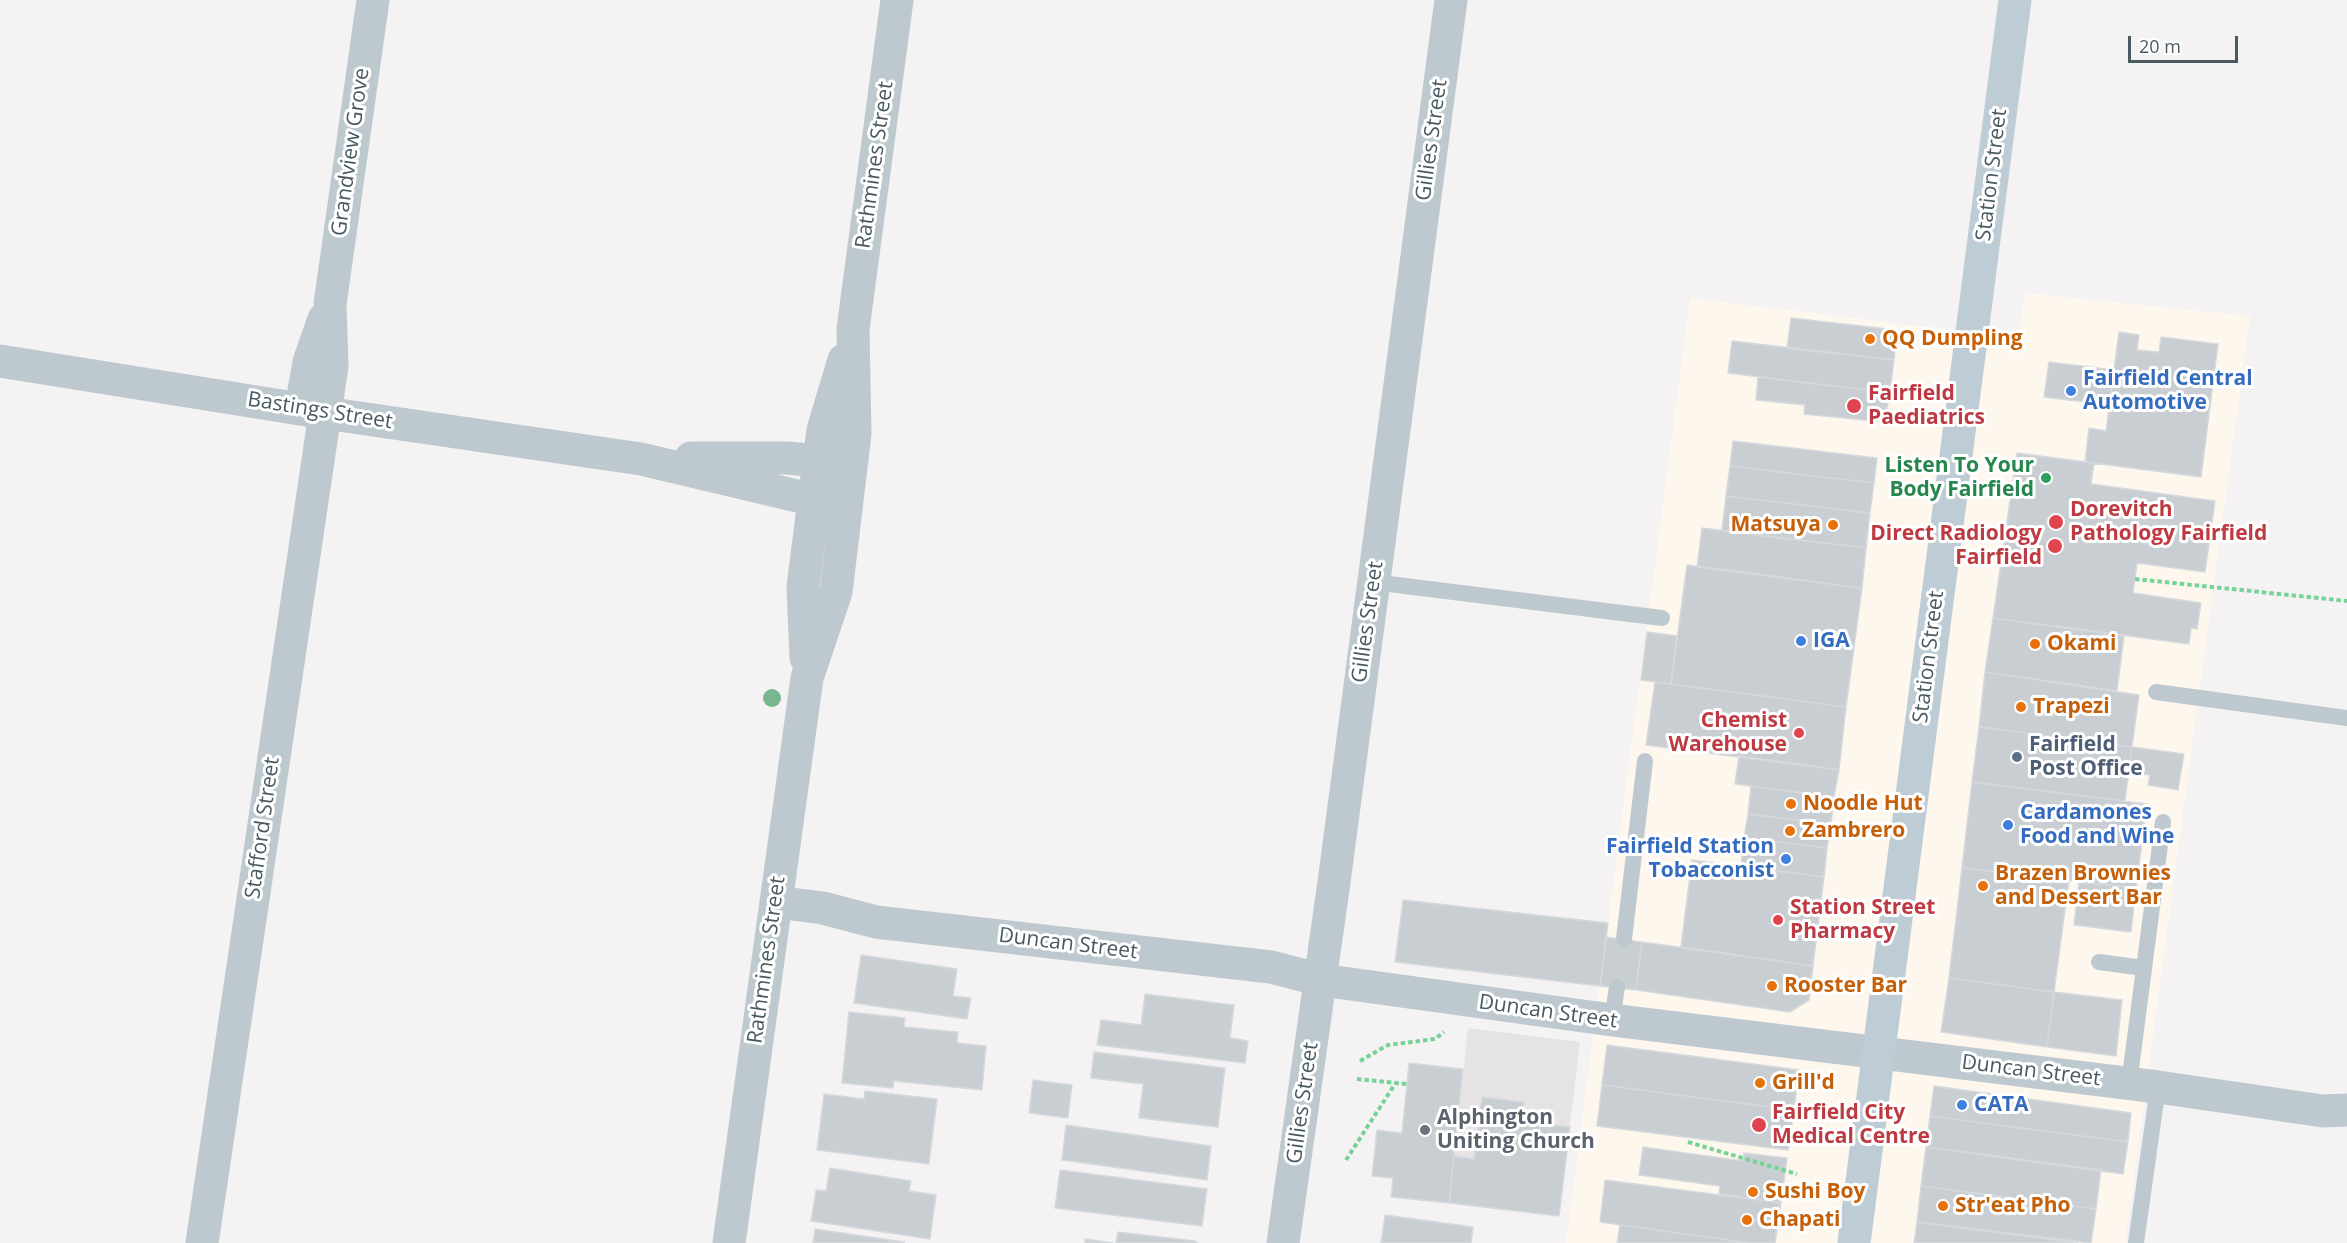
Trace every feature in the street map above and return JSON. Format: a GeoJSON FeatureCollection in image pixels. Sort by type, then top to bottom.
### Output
{"type":"FeatureCollection","features":[{"type":"Feature","properties":{"kind":"main road","name":"Station Street"},"geometry":{"type":"LineString","coordinates":[[1854,1243],[2014,0]]}},
{"type":"Feature","properties":{"kind":"street","name":"Grandview Grove"},"geometry":{"type":"LineString","coordinates":[[313,410],[332,366],[330,304],[373,0]]}},
{"type":"Feature","properties":{"kind":"street","name":"Rathmines Street"},"geometry":{"type":"LineString","coordinates":[[807,678],[836,592],[855,434],[853,329],[897,0]]}},
{"type":"Feature","properties":{"kind":"street","name":"Gillies Street"},"geometry":{"type":"LineString","coordinates":[[1283,1243],[1321,980],[1451,0]]}},
{"type":"Feature","properties":{"kind":"street","name":"Rathmines Street"},"geometry":{"type":"LineString","coordinates":[[729,1243],[807,678],[803,587],[823,430],[853,329]]}},
{"type":"Feature","properties":{"kind":"street","name":"Bastings Street"},"geometry":{"type":"LineString","coordinates":[[0,361],[641,459],[814,500],[846,504]]}},
{"type":"Feature","properties":{"kind":"street","name":"Stafford Street"},"geometry":{"type":"LineString","coordinates":[[202,1243],[313,410]]}},
{"type":"Feature","properties":{"kind":"street","name":"Bastings Street"},"geometry":{"type":"LineString","coordinates":[[641,459],[787,458],[852,464]]}},
{"type":"Feature","properties":{"kind":"street","name":"Duncan Street"},"geometry":{"type":"LineString","coordinates":[[776,902],[823,908],[876,922],[1271,967],[1321,980],[1612,1020],[2144,1085],[2339,1114]]}},
{"type":"Feature","properties":{"kind":"lane"},"geometry":{"type":"LineString","coordinates":[[1373,582],[1662,618]]}},
{"type":"Feature","properties":{"kind":"lane"},"geometry":{"type":"LineString","coordinates":[[2156,692],[2347,718]]}},
{"type":"Feature","properties":{"kind":"lane"},"geometry":{"type":"LineString","coordinates":[[1624,939],[1646,760]]}},
{"type":"Feature","properties":{"kind":"lane"},"geometry":{"type":"LineString","coordinates":[[2136,1243],[2144,1085],[2144,968],[2163,822]]}},
{"type":"Feature","properties":{"kind":"lane"},"geometry":{"type":"LineString","coordinates":[[2099,962],[2144,968]]}},
{"type":"Feature","properties":{"kind":"lane"},"geometry":{"type":"LineString","coordinates":[[1612,1020],[1617,987]]}},
{"type":"Feature","properties":{"kind":"path"},"geometry":{"type":"LineString","coordinates":[[1987,556],[2001,558]]}},
{"type":"Feature","properties":{"kind":"path"},"geometry":{"type":"LineString","coordinates":[[2135,579],[2347,601]]}},
{"type":"Feature","properties":{"kind":"path"},"geometry":{"type":"LineString","coordinates":[[1360,1061],[1388,1045],[1436,1039],[1449,1027]]}},
{"type":"Feature","properties":{"kind":"path"},"geometry":{"type":"LineString","coordinates":[[1357,1079],[1407,1084]]}},
{"type":"Feature","properties":{"kind":"path"},"geometry":{"type":"LineString","coordinates":[[1346,1160],[1395,1083]]}},
{"type":"Feature","properties":{"kind":"path"},"geometry":{"type":"LineString","coordinates":[[1688,1142],[1797,1174]]}},
{"type":"Feature","properties":{"kind":"shaded area"},"geometry":{"type":"Polygon","coordinates":[[[2025,293],[2250,316],[2125,1243],[1566,1243],[1690,298],[2018,338],[2025,293]]]}},
{"type":"Feature","properties":{"kind":"shaded area"},"geometry":{"type":"Polygon","coordinates":[[[1468,1028],[1580,1042],[1559,1216],[1449,1203],[1468,1028]]]}},
{"type":"Feature","properties":{"kind":"building"},"geometry":{"type":"Polygon","coordinates":[[[1791,318],[1897,330],[1894,360],[1787,348],[1791,318]]]}},
{"type":"Feature","properties":{"kind":"building"},"geometry":{"type":"Polygon","coordinates":[[[2119,332],[2139,335],[2137,350],[2159,352],[2161,337],[2218,344],[2201,477],[2085,462],[2089,428],[2106,431],[2119,332]]]}},
{"type":"Feature","properties":{"kind":"building"},"geometry":{"type":"Polygon","coordinates":[[[1732,341],[1894,360],[1890,393],[1728,373],[1732,341]]]}},
{"type":"Feature","properties":{"kind":"building"},"geometry":{"type":"Polygon","coordinates":[[[2049,362],[2114,370],[2110,405],[2044,397],[2049,362]]]}},
{"type":"Feature","properties":{"kind":"building"},"geometry":{"type":"Polygon","coordinates":[[[1758,377],[1890,393],[1884,422],[1804,414],[1805,405],[1756,400],[1758,377]]]}},
{"type":"Feature","properties":{"kind":"building"},"geometry":{"type":"Polygon","coordinates":[[[1733,441],[1877,458],[1874,483],[1730,466],[1733,441]]]}},
{"type":"Feature","properties":{"kind":"building"},"geometry":{"type":"Polygon","coordinates":[[[2017,453],[2094,463],[2091,484],[2215,501],[2205,572],[2137,563],[2133,593],[2201,603],[2197,629],[2191,628],[2189,644],[1993,618],[2017,453]]]}},
{"type":"Feature","properties":{"kind":"building"},"geometry":{"type":"Polygon","coordinates":[[[1730,466],[1874,483],[1870,513],[1726,496],[1730,466]]]}},
{"type":"Feature","properties":{"kind":"building"},"geometry":{"type":"Polygon","coordinates":[[[1726,496],[1870,513],[1866,548],[1722,531],[1726,496]]]}},
{"type":"Feature","properties":{"kind":"building"},"geometry":{"type":"Polygon","coordinates":[[[1702,528],[1866,548],[1862,588],[1697,567],[1702,528]]]}},
{"type":"Feature","properties":{"kind":"building"},"geometry":{"type":"Polygon","coordinates":[[[1687,565],[1862,588],[1846,707],[1671,684],[1687,565]]]}},
{"type":"Feature","properties":{"kind":"building"},"geometry":{"type":"Polygon","coordinates":[[[1993,618],[2124,636],[2117,691],[1985,672],[1993,618]]]}},
{"type":"Feature","properties":{"kind":"building"},"geometry":{"type":"Polygon","coordinates":[[[1647,632],[1677,636],[1671,684],[1641,680],[1647,632]]]}},
{"type":"Feature","properties":{"kind":"building"},"geometry":{"type":"Polygon","coordinates":[[[1985,672],[2139,695],[2132,747],[1979,727],[1985,672]]]}},
{"type":"Feature","properties":{"kind":"building"},"geometry":{"type":"Polygon","coordinates":[[[1655,682],[1846,707],[1839,770],[1646,745],[1655,682]]]}},
{"type":"Feature","properties":{"kind":"building"},"geometry":{"type":"Polygon","coordinates":[[[1979,727],[2132,747],[2125,801],[1972,782],[1979,727]]]}},
{"type":"Feature","properties":{"kind":"building"},"geometry":{"type":"Polygon","coordinates":[[[2132,747],[2184,754],[2178,790],[2148,785],[2150,775],[2129,772],[2132,747]]]}},
{"type":"Feature","properties":{"kind":"building"},"geometry":{"type":"Polygon","coordinates":[[[1739,756],[1839,770],[1834,797],[1735,784],[1739,756]]]}},
{"type":"Feature","properties":{"kind":"building"},"geometry":{"type":"Polygon","coordinates":[[[1972,782],[2147,804],[2136,888],[1962,868],[1972,782]]]}},
{"type":"Feature","properties":{"kind":"building"},"geometry":{"type":"Polygon","coordinates":[[[1751,786],[1834,797],[1831,824],[1748,814],[1751,786]]]}},
{"type":"Feature","properties":{"kind":"building"},"geometry":{"type":"Polygon","coordinates":[[[1748,814],[1831,824],[1827,848],[1744,838],[1748,814]]]}},
{"type":"Feature","properties":{"kind":"building"},"geometry":{"type":"Polygon","coordinates":[[[1744,838],[1827,848],[1824,877],[1741,866],[1744,838]]]}},
{"type":"Feature","properties":{"kind":"building"},"geometry":{"type":"Polygon","coordinates":[[[1692,860],[1824,877],[1813,966],[1681,947],[1692,860]]]}},
{"type":"Feature","properties":{"kind":"building"},"geometry":{"type":"Polygon","coordinates":[[[1962,868],[2069,880],[2054,992],[1949,978],[1962,868]]]}},
{"type":"Feature","properties":{"kind":"building"},"geometry":{"type":"Polygon","coordinates":[[[2079,882],[2136,888],[2131,932],[2074,925],[2079,882]]]}},
{"type":"Feature","properties":{"kind":"building"},"geometry":{"type":"Polygon","coordinates":[[[1403,900],[1608,923],[1600,986],[1395,962],[1403,900]]]}},
{"type":"Feature","properties":{"kind":"building"},"geometry":{"type":"Polygon","coordinates":[[[1606,937],[1642,942],[1636,990],[1600,986],[1606,937]]]}},
{"type":"Feature","properties":{"kind":"building"},"geometry":{"type":"Polygon","coordinates":[[[1642,942],[1813,966],[1809,1000],[1790,1012],[1636,990],[1642,942]]]}},
{"type":"Feature","properties":{"kind":"building"},"geometry":{"type":"Polygon","coordinates":[[[861,955],[957,969],[953,996],[971,998],[967,1019],[854,1003],[861,955]]]}},
{"type":"Feature","properties":{"kind":"building"},"geometry":{"type":"Polygon","coordinates":[[[1949,978],[2054,992],[2047,1047],[1941,1032],[1949,978]]]}},
{"type":"Feature","properties":{"kind":"building"},"geometry":{"type":"Polygon","coordinates":[[[2054,992],[2122,1000],[2116,1056],[2047,1047],[2054,992]]]}},
{"type":"Feature","properties":{"kind":"building"},"geometry":{"type":"Polygon","coordinates":[[[1145,994],[1234,1005],[1230,1038],[1248,1041],[1245,1063],[1097,1045],[1101,1020],[1141,1025],[1145,994]]]}},
{"type":"Feature","properties":{"kind":"building"},"geometry":{"type":"Polygon","coordinates":[[[849,1012],[905,1018],[904,1027],[958,1032],[957,1043],[986,1046],[982,1090],[894,1081],[893,1088],[842,1083],[849,1012]]]}},
{"type":"Feature","properties":{"kind":"building"},"geometry":{"type":"Polygon","coordinates":[[[1607,1045],[1799,1070],[1794,1110],[1602,1085],[1607,1045]]]}},
{"type":"Feature","properties":{"kind":"building"},"geometry":{"type":"Polygon","coordinates":[[[1094,1052],[1225,1068],[1218,1127],[1139,1118],[1143,1084],[1091,1078],[1094,1052]]]}},
{"type":"Feature","properties":{"kind":"building"},"geometry":{"type":"Polygon","coordinates":[[[1409,1063],[1463,1069],[1449,1203],[1391,1197],[1393,1178],[1372,1176],[1377,1130],[1402,1133],[1409,1063]]]}},
{"type":"Feature","properties":{"kind":"building"},"geometry":{"type":"Polygon","coordinates":[[[1033,1080],[1072,1085],[1068,1118],[1029,1113],[1033,1080]]]}},
{"type":"Feature","properties":{"kind":"building"},"geometry":{"type":"Polygon","coordinates":[[[1602,1085],[1794,1110],[1788,1150],[1597,1126],[1602,1085]]]}},
{"type":"Feature","properties":{"kind":"building"},"geometry":{"type":"Polygon","coordinates":[[[1934,1086],[2131,1113],[2128,1142],[1930,1116],[1934,1086]]]}},
{"type":"Feature","properties":{"kind":"building"},"geometry":{"type":"Polygon","coordinates":[[[865,1091],[937,1099],[929,1164],[817,1150],[824,1094],[864,1099],[865,1091]]]}},
{"type":"Feature","properties":{"kind":"building"},"geometry":{"type":"Polygon","coordinates":[[[1482,1097],[1524,1102],[1521,1121],[1570,1127],[1559,1216],[1449,1203],[1454,1156],[1474,1159],[1482,1097]]]}},
{"type":"Feature","properties":{"kind":"building"},"geometry":{"type":"Polygon","coordinates":[[[1930,1116],[2128,1142],[2123,1174],[1926,1147],[1930,1116]]]}},
{"type":"Feature","properties":{"kind":"building"},"geometry":{"type":"Polygon","coordinates":[[[1066,1125],[1211,1146],[1207,1180],[1062,1160],[1066,1125]]]}},
{"type":"Feature","properties":{"kind":"building"},"geometry":{"type":"Polygon","coordinates":[[[1643,1147],[1743,1161],[1744,1153],[1787,1158],[1781,1203],[1719,1194],[1720,1186],[1639,1175],[1643,1147]]]}},
{"type":"Feature","properties":{"kind":"building"},"geometry":{"type":"Polygon","coordinates":[[[1926,1147],[2101,1170],[2096,1209],[1921,1186],[1926,1147]]]}},
{"type":"Feature","properties":{"kind":"building"},"geometry":{"type":"Polygon","coordinates":[[[830,1168],[911,1181],[909,1191],[936,1195],[930,1239],[811,1221],[816,1190],[826,1191],[830,1168]]]}},
{"type":"Feature","properties":{"kind":"building"},"geometry":{"type":"Polygon","coordinates":[[[1060,1170],[1207,1189],[1202,1226],[1055,1208],[1060,1170]]]}},
{"type":"Feature","properties":{"kind":"building"},"geometry":{"type":"Polygon","coordinates":[[[1605,1180],[1781,1203],[1775,1243],[1750,1243],[1600,1222],[1605,1180]]]}},
{"type":"Feature","properties":{"kind":"building"},"geometry":{"type":"Polygon","coordinates":[[[1921,1186],[2096,1209],[2091,1243],[1917,1222],[1921,1186]]]}},
{"type":"Feature","properties":{"kind":"building"},"geometry":{"type":"Polygon","coordinates":[[[1385,1215],[1473,1227],[1471,1243],[1381,1243],[1385,1215]]]}},
{"type":"Feature","properties":{"kind":"building"},"geometry":{"type":"Polygon","coordinates":[[[1917,1222],[2078,1243],[1914,1243],[1917,1222]]]}},
{"type":"Feature","properties":{"kind":"building"},"geometry":{"type":"Polygon","coordinates":[[[1620,1225],[1750,1243],[1617,1243],[1620,1225]]]}},
{"type":"Feature","properties":{"kind":"building"},"geometry":{"type":"Polygon","coordinates":[[[815,1229],[904,1242],[904,1243],[813,1243],[815,1229]]]}},
{"type":"Feature","properties":{"kind":"building"},"geometry":{"type":"Polygon","coordinates":[[[1118,1232],[1195,1241],[1198,1243],[1116,1243],[1118,1232]]]}},
{"type":"Feature","properties":{"kind":"building"},"geometry":{"type":"Polygon","coordinates":[[[1085,1239],[1113,1243],[1085,1243],[1085,1239]]]}},
{"type":"Feature","properties":{"kind":"place","name":"QQ Dumpling"},"geometry":{"type":"Point","coordinates":[1870,339]}},
{"type":"Feature","properties":{"kind":"place","name":"Fairfield Central Automotive"},"geometry":{"type":"Point","coordinates":[2071,391]}},
{"type":"Feature","properties":{"kind":"place","name":"Fairfield Paediatrics"},"geometry":{"type":"Point","coordinates":[1854,406]}},
{"type":"Feature","properties":{"kind":"place","name":"Listen To Your Body Fairfield"},"geometry":{"type":"Point","coordinates":[2046,478]}},
{"type":"Feature","properties":{"kind":"place","name":"Dorevitch Pathology Fairfield"},"geometry":{"type":"Point","coordinates":[2056,522]}},
{"type":"Feature","properties":{"kind":"place","name":"Matsuya"},"geometry":{"type":"Point","coordinates":[1833,525]}},
{"type":"Feature","properties":{"kind":"place","name":"Direct Radiology Fairfield"},"geometry":{"type":"Point","coordinates":[2055,546]}},
{"type":"Feature","properties":{"kind":"place","name":"IGA"},"geometry":{"type":"Point","coordinates":[1801,641]}},
{"type":"Feature","properties":{"kind":"place","name":"Okami"},"geometry":{"type":"Point","coordinates":[2035,644]}},
{"type":"Feature","properties":{"kind":"place","name":"Trapezi"},"geometry":{"type":"Point","coordinates":[2021,707]}},
{"type":"Feature","properties":{"kind":"place","name":"Chemist Warehouse"},"geometry":{"type":"Point","coordinates":[1799,733]}},
{"type":"Feature","properties":{"kind":"place","name":"Fairfield Post Office"},"geometry":{"type":"Point","coordinates":[2017,757]}},
{"type":"Feature","properties":{"kind":"place","name":"Noodle Hut"},"geometry":{"type":"Point","coordinates":[1791,804]}},
{"type":"Feature","properties":{"kind":"place","name":"Cardamones Food and Wine"},"geometry":{"type":"Point","coordinates":[2008,825]}},
{"type":"Feature","properties":{"kind":"place","name":"Zambrero"},"geometry":{"type":"Point","coordinates":[1790,831]}},
{"type":"Feature","properties":{"kind":"place","name":"Fairfield Station Tobacconist"},"geometry":{"type":"Point","coordinates":[1786,859]}},
{"type":"Feature","properties":{"kind":"place","name":"Brazen Brownies and Dessert Bar"},"geometry":{"type":"Point","coordinates":[1983,886]}},
{"type":"Feature","properties":{"kind":"place","name":"Station Street Pharmacy"},"geometry":{"type":"Point","coordinates":[1778,920]}},
{"type":"Feature","properties":{"kind":"place","name":"Rooster Bar"},"geometry":{"type":"Point","coordinates":[1772,986]}},
{"type":"Feature","properties":{"kind":"place","name":"Grill'd"},"geometry":{"type":"Point","coordinates":[1760,1083]}},
{"type":"Feature","properties":{"kind":"place","name":"CATA"},"geometry":{"type":"Point","coordinates":[1962,1105]}},
{"type":"Feature","properties":{"kind":"place","name":"Fairfield City Medical Centre"},"geometry":{"type":"Point","coordinates":[1759,1125]}},
{"type":"Feature","properties":{"kind":"place","name":"Alphington Uniting Church"},"geometry":{"type":"Point","coordinates":[1425,1130]}},
{"type":"Feature","properties":{"kind":"place","name":"Sushi Boy"},"geometry":{"type":"Point","coordinates":[1753,1192]}},
{"type":"Feature","properties":{"kind":"place","name":"Str'eat Pho"},"geometry":{"type":"Point","coordinates":[1943,1206]}},
{"type":"Feature","properties":{"kind":"place","name":"Chapati"},"geometry":{"type":"Point","coordinates":[1747,1220]}}]}
